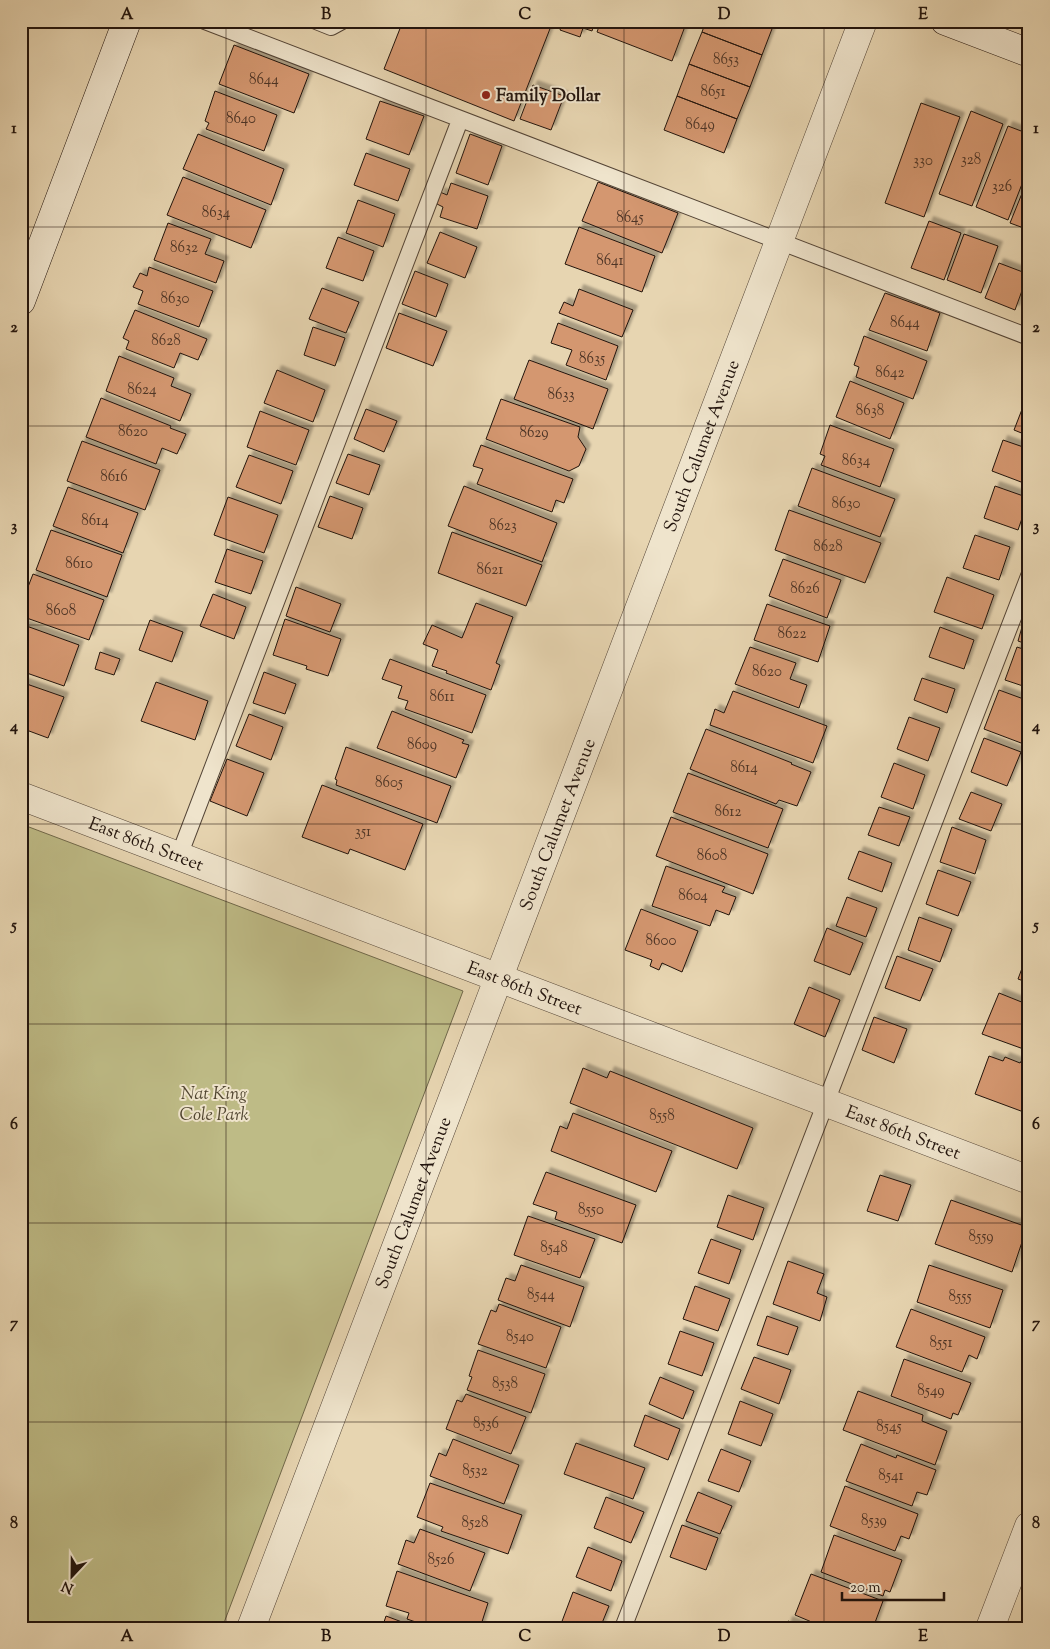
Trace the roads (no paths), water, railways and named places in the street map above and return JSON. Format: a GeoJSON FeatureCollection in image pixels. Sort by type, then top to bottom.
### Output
{"type":"FeatureCollection","features":[{"type":"Feature","properties":{"kind":"street"},"geometry":{"type":"LineString","coordinates":[[21,301],[127,21]]}},
{"type":"Feature","properties":{"kind":"street","name":"South Calumet Avenue"},"geometry":{"type":"LineString","coordinates":[[251,1628],[862,21]]}},
{"type":"Feature","properties":{"kind":"street"},"geometry":{"type":"LineString","coordinates":[[945,21],[1029,53]]}},
{"type":"Feature","properties":{"kind":"street","name":"East 86th Street"},"geometry":{"type":"LineString","coordinates":[[21,796],[1029,1180]]}},
{"type":"Feature","properties":{"kind":"street"},"geometry":{"type":"LineString","coordinates":[[990,1628],[1029,1526]]}},
{"type":"Feature","properties":{"kind":"lane"},"geometry":{"type":"LineString","coordinates":[[205,21],[1029,337]]}},
{"type":"Feature","properties":{"kind":"lane"},"geometry":{"type":"LineString","coordinates":[[316,21],[331,27],[342,21]]}},
{"type":"Feature","properties":{"kind":"lane"},"geometry":{"type":"LineString","coordinates":[[179,856],[460,120]]}},
{"type":"Feature","properties":{"kind":"lane"},"geometry":{"type":"LineString","coordinates":[[623,1628],[1029,576]]}},
{"type":"Feature","properties":{"kind":"place","name":"Family Dollar"},"geometry":{"type":"Point","coordinates":[486,95]}},
{"type":"Feature","properties":{"kind":"park label","name":"Nat King Cole Park"},"geometry":{"type":"Point","coordinates":[214,1103]}}]}
